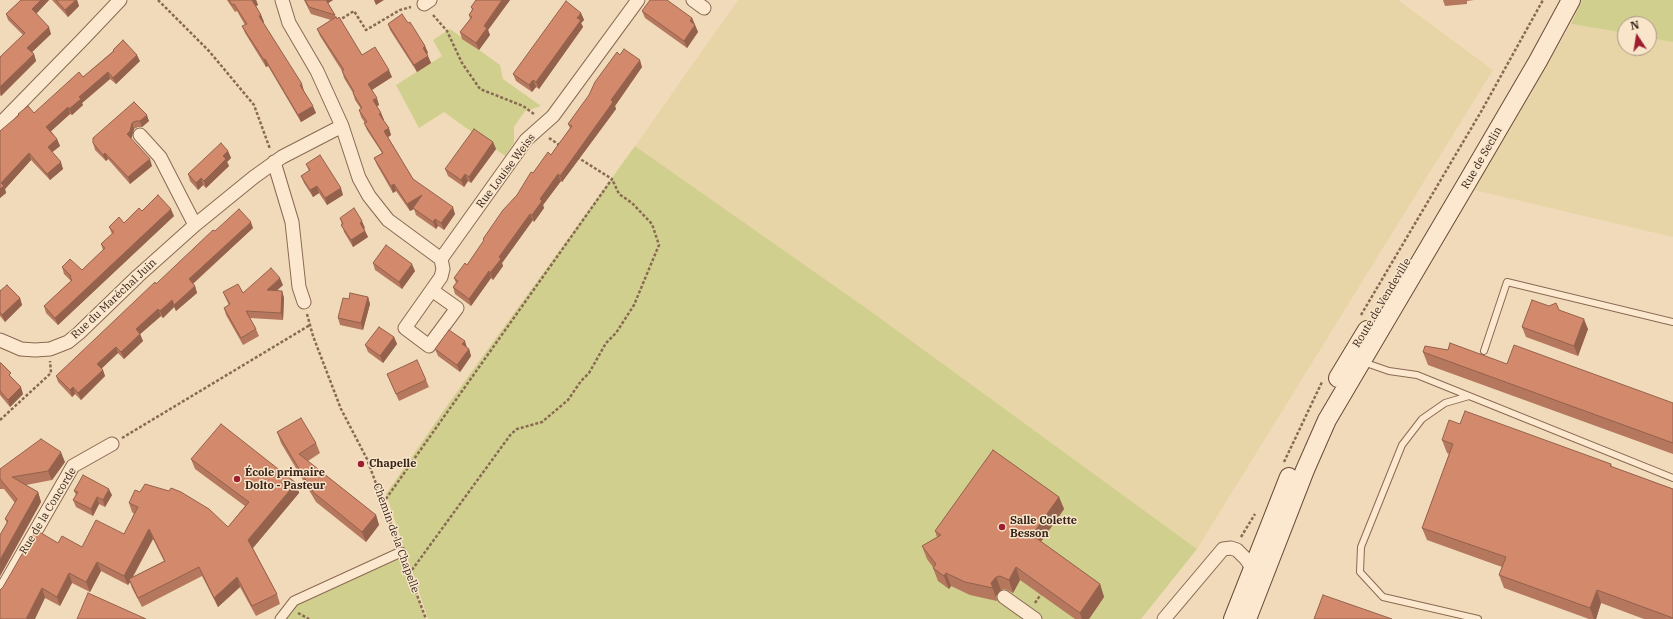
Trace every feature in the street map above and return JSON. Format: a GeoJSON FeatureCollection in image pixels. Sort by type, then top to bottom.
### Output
{"type":"FeatureCollection","features":[{"type":"Feature","properties":{"kind":"main road","name":"Route de Vendeville"},"geometry":{"type":"LineString","coordinates":[[1233,619],[1308,434],[1356,360],[1557,0]]}},
{"type":"Feature","properties":{"kind":"main road","name":"Rue de Seclin"},"geometry":{"type":"LineString","coordinates":[[1390,315],[1538,61],[1571,0]]}},
{"type":"Feature","properties":{"kind":"main road","name":"Route de Vendeville"},"geometry":{"type":"LineString","coordinates":[[1247,619],[1315,448],[1356,360],[1390,315]]}},
{"type":"Feature","properties":{"kind":"street"},"geometry":{"type":"LineString","coordinates":[[0,124],[120,0]]}},
{"type":"Feature","properties":{"kind":"street"},"geometry":{"type":"LineString","coordinates":[[282,0],[289,23],[317,71],[342,126],[362,185],[376,208],[388,220],[441,259],[443,273],[433,291]]}},
{"type":"Feature","properties":{"kind":"street","name":"Rue Louise Weiss"},"geometry":{"type":"LineString","coordinates":[[441,259],[522,146],[553,116],[638,0]]}},
{"type":"Feature","properties":{"kind":"street"},"geometry":{"type":"LineString","coordinates":[[692,0],[704,8]]}},
{"type":"Feature","properties":{"kind":"street","name":"Rue du Maréchal Juin"},"geometry":{"type":"LineString","coordinates":[[0,340],[14,347],[28,350],[50,349],[63,344],[79,333],[138,276],[195,225],[254,177],[274,162],[342,126]]}},
{"type":"Feature","properties":{"kind":"street"},"geometry":{"type":"LineString","coordinates":[[140,135],[156,151],[164,163],[195,225]]}},
{"type":"Feature","properties":{"kind":"street"},"geometry":{"type":"LineString","coordinates":[[274,162],[292,222],[299,287],[304,302]]}},
{"type":"Feature","properties":{"kind":"street","name":"Rue de la Concorde"},"geometry":{"type":"LineString","coordinates":[[0,593],[73,466],[112,444]]}},
{"type":"Feature","properties":{"kind":"street"},"geometry":{"type":"LineString","coordinates":[[1164,619],[1220,552],[1226,548],[1234,549],[1246,559],[1253,569]]}},
{"type":"Feature","properties":{"kind":"street"},"geometry":{"type":"LineString","coordinates":[[280,619],[294,601],[401,552]]}},
{"type":"Feature","properties":{"kind":"street"},"geometry":{"type":"LineString","coordinates":[[1004,598],[1034,619]]}},
{"type":"Feature","properties":{"kind":"lane"},"geometry":{"type":"LineString","coordinates":[[1484,351],[1508,282],[1673,322]]}},
{"type":"Feature","properties":{"kind":"lane"},"geometry":{"type":"LineString","coordinates":[[1356,360],[1389,371],[1417,375],[1673,478]]}},
{"type":"Feature","properties":{"kind":"lane"},"geometry":{"type":"LineString","coordinates":[[1469,396],[1445,403],[1422,419],[1402,445],[1361,547],[1360,572],[1383,597],[1478,619]]}},
{"type":"Feature","properties":{"kind":"path"},"geometry":{"type":"LineString","coordinates":[[158,0],[209,51],[254,105],[274,162]]}},
{"type":"Feature","properties":{"kind":"path"},"geometry":{"type":"LineString","coordinates":[[1359,318],[1478,116],[1543,0]]}},
{"type":"Feature","properties":{"kind":"path"},"geometry":{"type":"LineString","coordinates":[[334,23],[354,10],[366,30],[400,10],[427,2],[447,30],[462,63],[480,89],[523,106],[541,127],[561,146]]}},
{"type":"Feature","properties":{"kind":"path"},"geometry":{"type":"LineString","coordinates":[[409,574],[511,434],[517,429],[542,422],[568,400],[581,381],[589,373],[606,343],[616,333],[634,305],[659,245],[652,224],[632,203],[619,194],[612,179],[574,155]]}},
{"type":"Feature","properties":{"kind":"path"},"geometry":{"type":"LineString","coordinates":[[383,503],[612,179]]}},
{"type":"Feature","properties":{"kind":"path","name":"Chemin de la Chapelle"},"geometry":{"type":"LineString","coordinates":[[304,302],[310,325],[341,409],[368,459],[426,619]]}},
{"type":"Feature","properties":{"kind":"path"},"geometry":{"type":"LineString","coordinates":[[112,444],[310,325]]}},
{"type":"Feature","properties":{"kind":"path"},"geometry":{"type":"LineString","coordinates":[[0,420],[51,373],[50,349]]}},
{"type":"Feature","properties":{"kind":"path"},"geometry":{"type":"LineString","coordinates":[[1281,467],[1325,376]]}},
{"type":"Feature","properties":{"kind":"path"},"geometry":{"type":"LineString","coordinates":[[1234,549],[1258,510]]}},
{"type":"Feature","properties":{"kind":"shaded area"},"geometry":{"type":"Polygon","coordinates":[[[738,0],[1398,0],[1493,70],[1197,549],[869,310],[635,146],[738,0]]]}},
{"type":"Feature","properties":{"kind":"shaded area"},"geometry":{"type":"Polygon","coordinates":[[[1582,0],[1673,0],[1673,42],[1657,39],[1657,16],[1617,16],[1617,32],[1571,24],[1582,0]]]}},
{"type":"Feature","properties":{"kind":"shaded area"},"geometry":{"type":"Polygon","coordinates":[[[1571,24],[1617,32],[1617,56],[1657,56],[1657,39],[1673,42],[1673,237],[1474,190],[1571,24]]]}},
{"type":"Feature","properties":{"kind":"shaded area"},"geometry":{"type":"Polygon","coordinates":[[[450,29],[500,65],[503,79],[541,106],[525,111],[514,127],[514,143],[505,156],[444,112],[419,128],[396,85],[442,56],[433,40],[450,29]]]}},
{"type":"Feature","properties":{"kind":"shaded area"},"geometry":{"type":"Polygon","coordinates":[[[635,146],[869,310],[1197,549],[1141,619],[428,619],[386,494],[449,403],[635,146]]]}},
{"type":"Feature","properties":{"kind":"shaded area"},"geometry":{"type":"Polygon","coordinates":[[[401,552],[426,619],[280,619],[294,601],[401,552]]]}},
{"type":"Feature","properties":{"kind":"building"},"geometry":{"type":"Polygon","coordinates":[[[21,0],[41,0],[32,9],[49,27],[27,48],[34,54],[0,87],[0,57],[25,33],[6,14],[21,0]]]}},
{"type":"Feature","properties":{"kind":"building"},"geometry":{"type":"Polygon","coordinates":[[[56,0],[76,0],[65,10],[56,0]]]}},
{"type":"Feature","properties":{"kind":"building"},"geometry":{"type":"Polygon","coordinates":[[[229,0],[252,0],[261,15],[259,16],[302,84],[300,85],[313,106],[298,115],[265,59],[264,60],[242,26],[247,24],[234,4],[232,5],[229,0]]]}},
{"type":"Feature","properties":{"kind":"building"},"geometry":{"type":"Polygon","coordinates":[[[305,0],[326,0],[335,15],[309,7],[305,0]]]}},
{"type":"Feature","properties":{"kind":"building"},"geometry":{"type":"Polygon","coordinates":[[[476,0],[502,0],[484,26],[487,28],[476,43],[460,32],[472,17],[469,15],[473,9],[471,7],[476,0]]]}},
{"type":"Feature","properties":{"kind":"building"},"geometry":{"type":"Polygon","coordinates":[[[650,0],[667,0],[692,18],[690,21],[695,25],[684,41],[642,11],[650,0]]]}},
{"type":"Feature","properties":{"kind":"building"},"geometry":{"type":"Polygon","coordinates":[[[566,1],[581,13],[577,18],[581,20],[536,82],[533,80],[529,85],[513,74],[566,1]]]}},
{"type":"Feature","properties":{"kind":"building"},"geometry":{"type":"Polygon","coordinates":[[[402,14],[408,23],[410,22],[425,46],[423,48],[428,56],[414,65],[388,24],[402,14]]]}},
{"type":"Feature","properties":{"kind":"building"},"geometry":{"type":"Polygon","coordinates":[[[336,17],[337,19],[339,17],[362,55],[375,47],[389,70],[368,84],[377,98],[373,100],[381,113],[379,114],[389,128],[384,131],[413,179],[453,207],[441,223],[435,219],[433,222],[413,208],[422,195],[407,204],[394,184],[391,186],[374,158],[383,153],[364,123],[367,122],[359,110],[362,108],[342,71],[344,70],[317,29],[336,17]]]}},
{"type":"Feature","properties":{"kind":"building"},"geometry":{"type":"Polygon","coordinates":[[[123,40],[137,55],[113,78],[108,72],[79,97],[81,99],[69,109],[68,107],[46,127],[57,139],[48,147],[61,162],[47,174],[29,153],[1,183],[4,186],[0,189],[0,131],[28,106],[34,113],[79,72],[83,77],[114,51],[113,50],[123,40]]]}},
{"type":"Feature","properties":{"kind":"building"},"geometry":{"type":"Polygon","coordinates":[[[624,49],[640,60],[611,100],[613,102],[560,176],[558,174],[540,199],[542,201],[532,215],[530,214],[499,257],[501,259],[490,273],[489,271],[469,299],[453,287],[458,281],[454,278],[465,263],[467,265],[484,240],[483,239],[503,210],[517,195],[531,172],[533,173],[548,152],[551,155],[572,126],[568,124],[589,95],[595,82],[617,52],[620,55],[624,49]]]}},
{"type":"Feature","properties":{"kind":"building"},"geometry":{"type":"Polygon","coordinates":[[[134,102],[147,115],[140,121],[132,123],[130,131],[127,134],[150,159],[128,177],[105,153],[103,155],[93,143],[93,138],[134,102]]]}},
{"type":"Feature","properties":{"kind":"building"},"geometry":{"type":"Polygon","coordinates":[[[474,129],[493,142],[469,177],[465,174],[461,180],[445,169],[474,129]]]}},
{"type":"Feature","properties":{"kind":"building"},"geometry":{"type":"Polygon","coordinates":[[[221,143],[228,151],[223,156],[226,159],[204,181],[201,178],[196,183],[188,174],[221,143]]]}},
{"type":"Feature","properties":{"kind":"building"},"geometry":{"type":"Polygon","coordinates":[[[320,155],[341,188],[325,198],[317,186],[310,190],[301,176],[310,170],[306,164],[320,155]]]}},
{"type":"Feature","properties":{"kind":"building"},"geometry":{"type":"Polygon","coordinates":[[[158,195],[171,209],[55,318],[44,306],[72,280],[70,277],[71,276],[62,267],[70,259],[82,270],[105,248],[101,244],[114,232],[109,227],[119,217],[124,223],[139,208],[142,211],[158,195]]]}},
{"type":"Feature","properties":{"kind":"building"},"geometry":{"type":"Polygon","coordinates":[[[354,208],[362,221],[360,223],[365,231],[351,240],[341,225],[343,224],[340,218],[354,208]]]}},
{"type":"Feature","properties":{"kind":"building"},"geometry":{"type":"Polygon","coordinates":[[[239,209],[251,222],[189,279],[195,286],[174,305],[172,300],[160,311],[158,309],[136,329],[140,334],[121,352],[116,347],[97,364],[103,370],[78,393],[73,387],[70,390],[56,376],[155,282],[156,284],[213,230],[215,231],[239,209]]]}},
{"type":"Feature","properties":{"kind":"building"},"geometry":{"type":"Polygon","coordinates":[[[386,245],[412,264],[399,282],[373,263],[386,245]]]}},
{"type":"Feature","properties":{"kind":"building"},"geometry":{"type":"Polygon","coordinates":[[[271,268],[280,278],[267,290],[282,291],[281,313],[246,311],[256,329],[241,338],[224,308],[230,304],[223,292],[238,284],[243,293],[271,268]]]}},
{"type":"Feature","properties":{"kind":"building"},"geometry":{"type":"Polygon","coordinates":[[[7,285],[20,298],[2,315],[0,312],[0,291],[7,285]]]}},
{"type":"Feature","properties":{"kind":"building"},"geometry":{"type":"Polygon","coordinates":[[[350,293],[368,297],[361,323],[338,318],[343,298],[349,299],[350,293]]]}},
{"type":"Feature","properties":{"kind":"building"},"geometry":{"type":"Polygon","coordinates":[[[1532,300],[1549,306],[1556,303],[1559,310],[1584,319],[1574,346],[1522,327],[1532,300]]]}},
{"type":"Feature","properties":{"kind":"building"},"geometry":{"type":"Polygon","coordinates":[[[379,327],[394,337],[380,356],[365,345],[379,327]]]}},
{"type":"Feature","properties":{"kind":"building"},"geometry":{"type":"Polygon","coordinates":[[[449,330],[465,341],[462,344],[469,349],[457,365],[435,349],[449,330]]]}},
{"type":"Feature","properties":{"kind":"building"},"geometry":{"type":"Polygon","coordinates":[[[1450,343],[1507,364],[1514,345],[1673,403],[1673,443],[1423,352],[1425,346],[1448,350],[1450,343]]]}},
{"type":"Feature","properties":{"kind":"building"},"geometry":{"type":"Polygon","coordinates":[[[417,360],[426,380],[396,394],[387,374],[417,360]]]}},
{"type":"Feature","properties":{"kind":"building"},"geometry":{"type":"Polygon","coordinates":[[[0,363],[11,373],[9,375],[21,387],[8,400],[0,391],[0,363]]]}},
{"type":"Feature","properties":{"kind":"building"},"geometry":{"type":"Polygon","coordinates":[[[1465,411],[1611,464],[1610,466],[1673,489],[1673,618],[1597,590],[1590,608],[1499,575],[1506,557],[1422,528],[1453,444],[1442,440],[1449,420],[1460,424],[1465,411]]]}},
{"type":"Feature","properties":{"kind":"building"},"geometry":{"type":"Polygon","coordinates":[[[301,418],[316,443],[299,454],[376,515],[362,532],[313,492],[277,432],[301,418]]]}},
{"type":"Feature","properties":{"kind":"building"},"geometry":{"type":"Polygon","coordinates":[[[221,424],[296,483],[248,540],[277,594],[252,606],[237,577],[214,598],[199,567],[138,598],[129,579],[165,561],[149,529],[124,576],[97,562],[86,582],[69,573],[57,597],[42,588],[26,619],[0,619],[0,590],[36,530],[58,543],[62,536],[82,547],[96,520],[124,534],[138,507],[129,503],[135,490],[140,492],[145,484],[169,491],[171,488],[181,492],[209,509],[228,527],[249,502],[191,459],[221,424]]]}},
{"type":"Feature","properties":{"kind":"building"},"geometry":{"type":"Polygon","coordinates":[[[41,439],[61,452],[48,471],[12,477],[38,492],[0,560],[0,535],[8,521],[5,519],[17,499],[0,479],[0,469],[41,439]]]}},
{"type":"Feature","properties":{"kind":"building","name":"Salle Colette Besson"},"geometry":{"type":"Polygon","coordinates":[[[993,450],[1059,497],[1032,535],[1100,584],[1080,613],[1016,567],[1009,580],[1000,576],[996,577],[991,583],[993,588],[965,582],[946,573],[944,576],[933,568],[936,564],[922,546],[941,535],[935,531],[993,450]]]}},
{"type":"Feature","properties":{"kind":"building"},"geometry":{"type":"Polygon","coordinates":[[[83,475],[109,489],[103,500],[97,497],[91,509],[73,500],[78,492],[74,491],[83,475]]]}},
{"type":"Feature","properties":{"kind":"building"},"geometry":{"type":"Polygon","coordinates":[[[88,593],[146,619],[77,619],[88,593]]]}},
{"type":"Feature","properties":{"kind":"building"},"geometry":{"type":"Polygon","coordinates":[[[1323,595],[1392,619],[1314,619],[1323,595]]]}},
{"type":"Feature","properties":{"kind":"place","name":"Chapelle"},"geometry":{"type":"Point","coordinates":[361,464]}},
{"type":"Feature","properties":{"kind":"place","name":"École primaire Dolto - Pasteur"},"geometry":{"type":"Point","coordinates":[237,479]}},
{"type":"Feature","properties":{"kind":"place","name":"Salle Colette Besson"},"geometry":{"type":"Point","coordinates":[1002,527]}}]}
